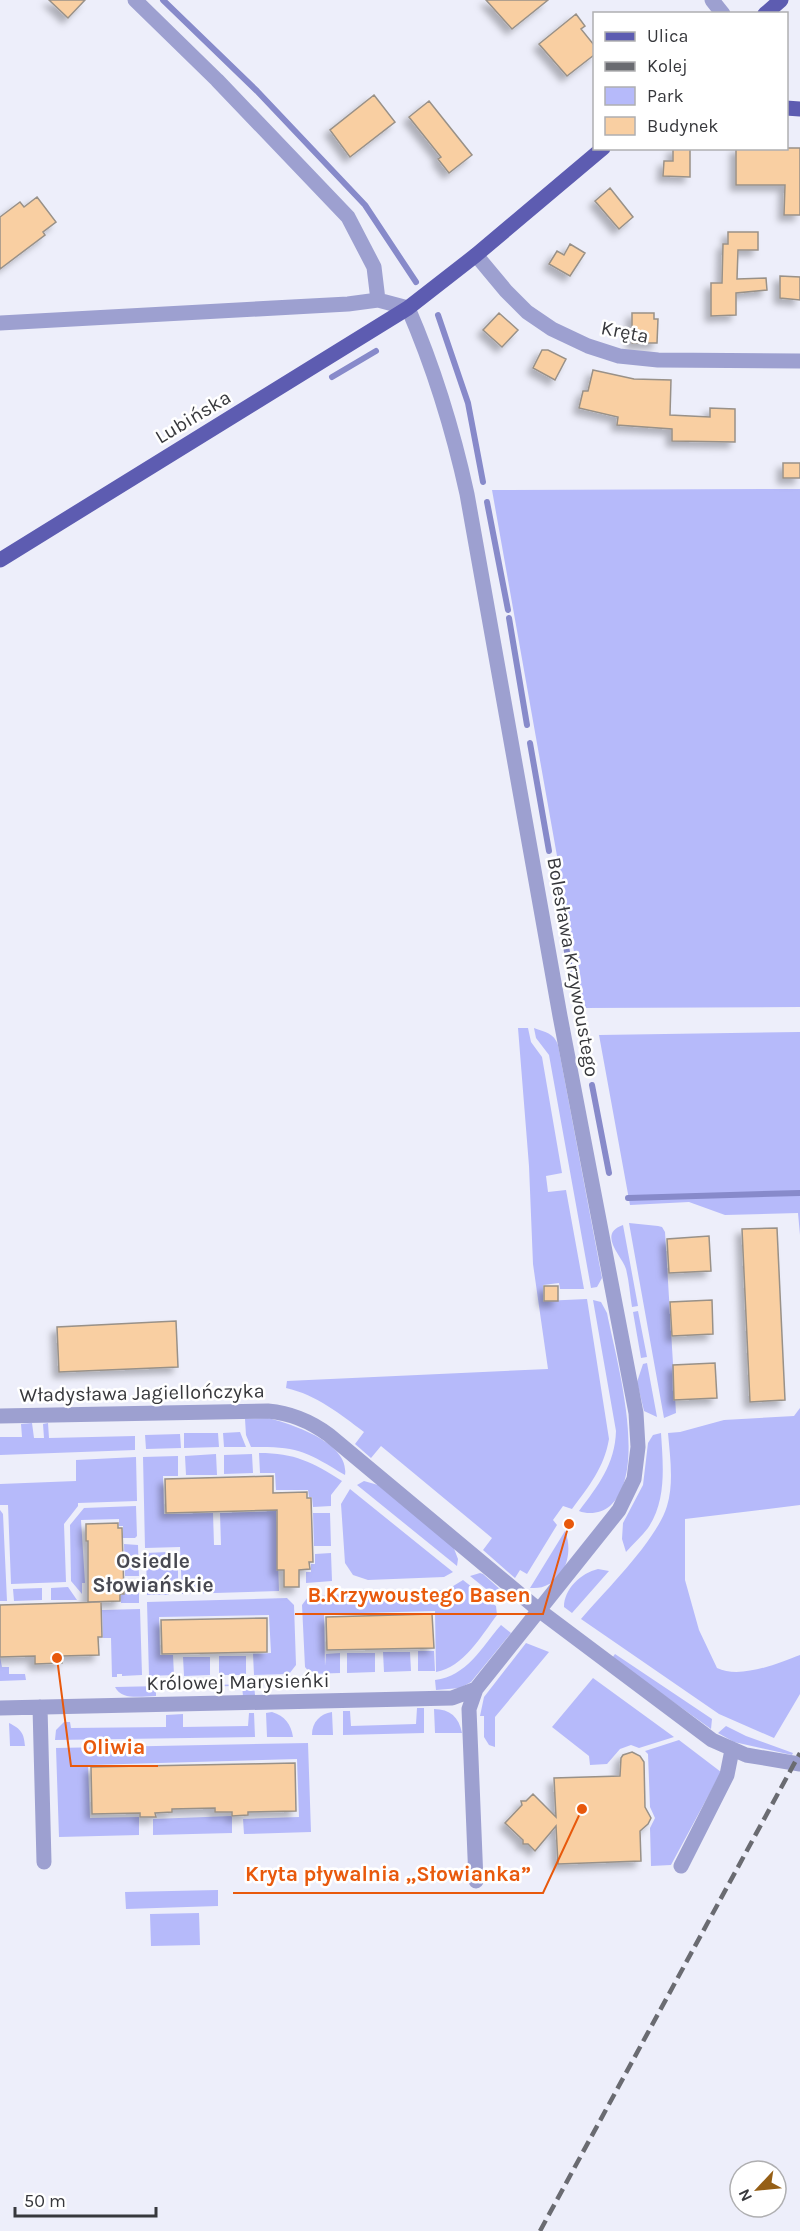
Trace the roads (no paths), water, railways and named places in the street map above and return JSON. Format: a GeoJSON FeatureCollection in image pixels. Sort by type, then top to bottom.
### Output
{"type":"FeatureCollection","features":[{"type":"Feature","properties":{"kind":"main road"},"geometry":{"type":"LineString","coordinates":[[767,12],[781,0]]}},
{"type":"Feature","properties":{"kind":"main road","name":"Lubińska"},"geometry":{"type":"LineString","coordinates":[[0,560],[408,308],[476,255],[601,150]]}},
{"type":"Feature","properties":{"kind":"street"},"geometry":{"type":"LineString","coordinates":[[135,0],[217,80],[348,217],[374,267],[378,300]]}},
{"type":"Feature","properties":{"kind":"street"},"geometry":{"type":"LineString","coordinates":[[712,0],[721,12]]}},
{"type":"Feature","properties":{"kind":"street","name":"Kręta"},"geometry":{"type":"LineString","coordinates":[[476,255],[527,312],[552,329],[588,346],[619,356],[658,360],[800,362]]}},
{"type":"Feature","properties":{"kind":"street"},"geometry":{"type":"LineString","coordinates":[[0,322],[348,304],[378,300],[408,308]]}},
{"type":"Feature","properties":{"kind":"street","name":"Bolesława Krzywoustego"},"geometry":{"type":"LineString","coordinates":[[408,308],[424,344],[457,448],[467,494],[560,1016],[636,1413],[638,1447],[634,1479],[619,1510],[476,1689]]}},
{"type":"Feature","properties":{"kind":"street","name":"Władysława Jagiellończyka"},"geometry":{"type":"LineString","coordinates":[[0,1416],[267,1411],[297,1417],[316,1426],[329,1436],[540,1611],[712,1740],[746,1755],[800,1764]]}},
{"type":"Feature","properties":{"kind":"street"},"geometry":{"type":"LineString","coordinates":[[476,1689],[469,1708],[476,1881]]}},
{"type":"Feature","properties":{"kind":"street","name":"Królowej Marysieńki"},"geometry":{"type":"LineString","coordinates":[[0,1708],[452,1698],[476,1689]]}},
{"type":"Feature","properties":{"kind":"street"},"geometry":{"type":"LineString","coordinates":[[40,1707],[44,1862]]}},
{"type":"Feature","properties":{"kind":"street"},"geometry":{"type":"LineString","coordinates":[[681,1866],[727,1775],[732,1750]]}},
{"type":"Feature","properties":{"kind":"waterway"},"geometry":{"type":"LineString","coordinates":[[163,0],[257,91],[365,205],[416,282]]}},
{"type":"Feature","properties":{"kind":"waterway"},"geometry":{"type":"LineString","coordinates":[[438,315],[468,403],[483,482]]}},
{"type":"Feature","properties":{"kind":"waterway"},"geometry":{"type":"LineString","coordinates":[[332,377],[376,351]]}},
{"type":"Feature","properties":{"kind":"waterway"},"geometry":{"type":"LineString","coordinates":[[487,502],[508,610]]}},
{"type":"Feature","properties":{"kind":"waterway"},"geometry":{"type":"LineString","coordinates":[[509,618],[527,725]]}},
{"type":"Feature","properties":{"kind":"waterway"},"geometry":{"type":"LineString","coordinates":[[530,743],[549,851]]}},
{"type":"Feature","properties":{"kind":"waterway"},"geometry":{"type":"LineString","coordinates":[[551,861],[570,969]]}},
{"type":"Feature","properties":{"kind":"waterway"},"geometry":{"type":"LineString","coordinates":[[592,1085],[609,1173]]}},
{"type":"Feature","properties":{"kind":"waterway"},"geometry":{"type":"LineString","coordinates":[[628,1198],[800,1193]]}},
{"type":"Feature","properties":{"kind":"railway"},"geometry":{"type":"LineString","coordinates":[[540,2231],[800,1753]]}},
{"type":"Feature","properties":{"kind":"place","name":"B.Krzywoustego Basen"},"geometry":{"type":"Point","coordinates":[569,1524]}},
{"type":"Feature","properties":{"kind":"place","name":"Oliwia"},"geometry":{"type":"Point","coordinates":[57,1658]}},
{"type":"Feature","properties":{"kind":"place","name":"Kryta pływalnia „Słowianka”"},"geometry":{"type":"Point","coordinates":[582,1809]}},
{"type":"Feature","properties":{"kind":"district","name":"Osiedle Słowiańskie"},"geometry":{"type":"Point","coordinates":[153,1573]}}]}
